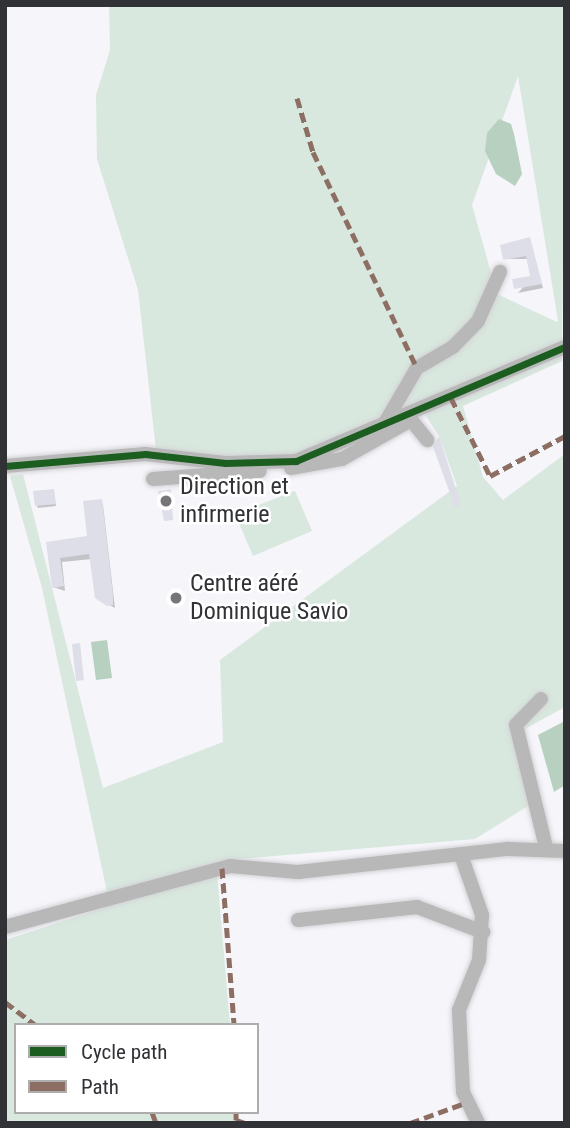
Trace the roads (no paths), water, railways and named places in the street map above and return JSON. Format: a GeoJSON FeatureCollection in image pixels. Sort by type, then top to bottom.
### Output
{"type":"FeatureCollection","features":[{"type":"Feature","properties":{"kind":"street"},"geometry":{"type":"LineString","coordinates":[[385,423],[417,368],[453,347],[478,321],[500,272]]}},
{"type":"Feature","properties":{"kind":"street"},"geometry":{"type":"LineString","coordinates":[[5,466],[145,454],[225,463],[296,461],[565,347]]}},
{"type":"Feature","properties":{"kind":"street"},"geometry":{"type":"LineString","coordinates":[[153,479],[316,466],[342,459],[411,420],[427,440]]}},
{"type":"Feature","properties":{"kind":"street"},"geometry":{"type":"LineString","coordinates":[[541,699],[516,725],[546,847]]}},
{"type":"Feature","properties":{"kind":"street"},"geometry":{"type":"LineString","coordinates":[[5,927],[222,867],[299,872],[546,847],[565,851]]}},
{"type":"Feature","properties":{"kind":"street"},"geometry":{"type":"LineString","coordinates":[[461,855],[480,895],[483,932],[459,1010],[463,1092],[478,1123]]}},
{"type":"Feature","properties":{"kind":"street"},"geometry":{"type":"LineString","coordinates":[[298,920],[417,907],[483,932]]}},
{"type":"Feature","properties":{"kind":"place","name":"Direction et infirmerie"},"geometry":{"type":"Point","coordinates":[166,501]}},
{"type":"Feature","properties":{"kind":"place","name":"Centre aéré Dominique Savio"},"geometry":{"type":"Point","coordinates":[176,598]}}]}
